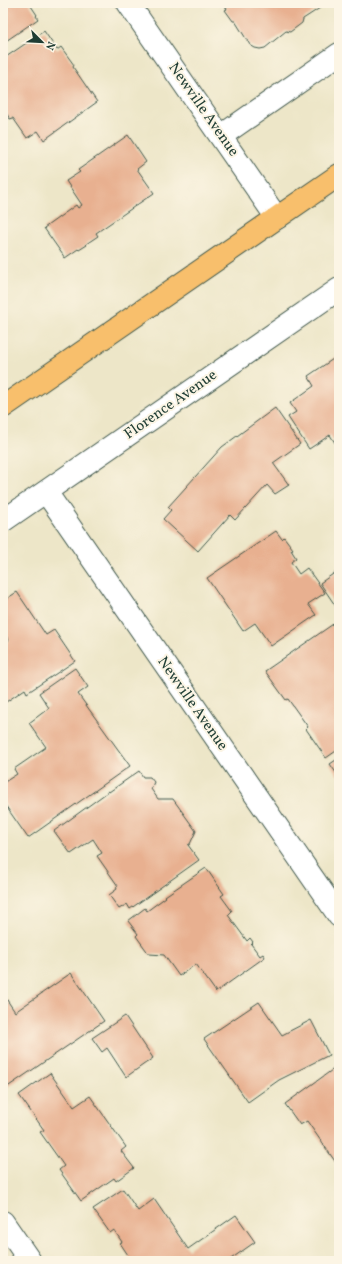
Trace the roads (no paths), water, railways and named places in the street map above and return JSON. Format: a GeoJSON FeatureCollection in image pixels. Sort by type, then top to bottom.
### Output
{"type":"FeatureCollection","features":[{"type":"Feature","properties":{"kind":"main road"},"geometry":{"type":"LineString","coordinates":[[3,407],[339,175]]}},
{"type":"Feature","properties":{"kind":"street","name":"Newville Avenue"},"geometry":{"type":"LineString","coordinates":[[128,3],[277,218]]}},
{"type":"Feature","properties":{"kind":"street"},"geometry":{"type":"LineString","coordinates":[[221,136],[339,54]]}},
{"type":"Feature","properties":{"kind":"street","name":"Florence Avenue"},"geometry":{"type":"LineString","coordinates":[[3,521],[339,289]]}},
{"type":"Feature","properties":{"kind":"street","name":"Newville Avenue"},"geometry":{"type":"LineString","coordinates":[[46,492],[339,916]]}},
{"type":"Feature","properties":{"kind":"street"},"geometry":{"type":"LineString","coordinates":[[3,1222],[30,1261]]}}]}
